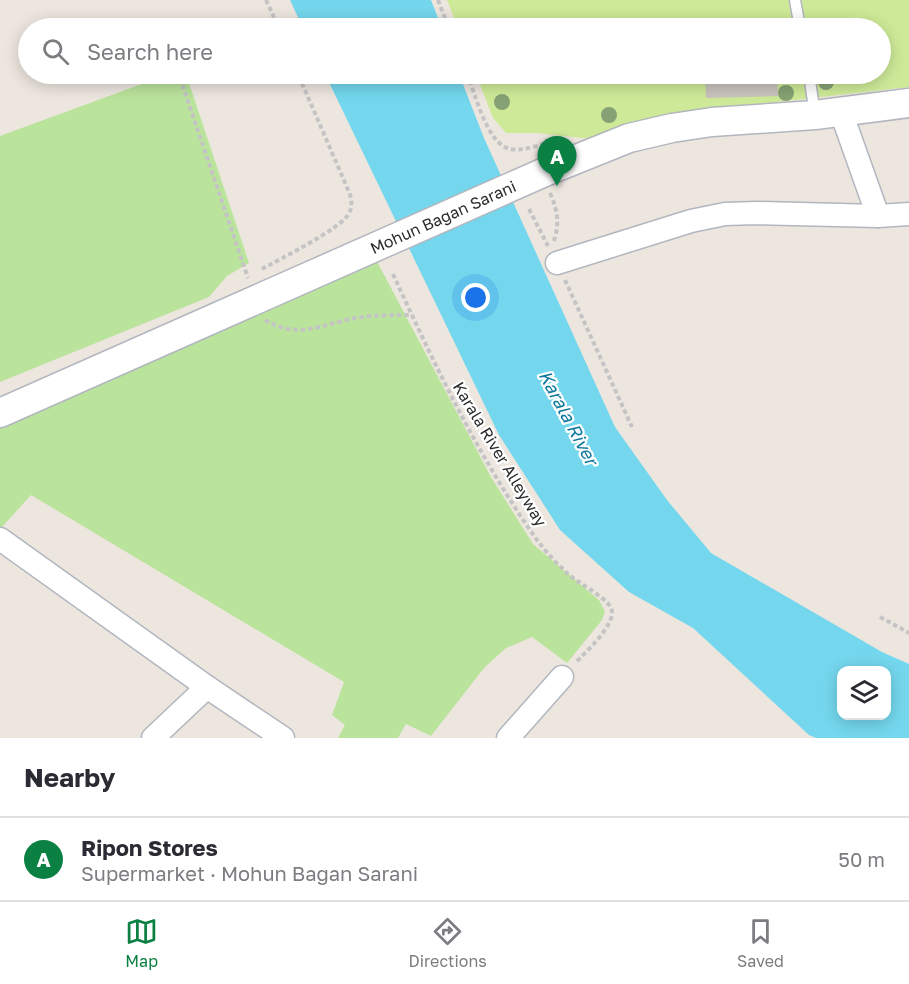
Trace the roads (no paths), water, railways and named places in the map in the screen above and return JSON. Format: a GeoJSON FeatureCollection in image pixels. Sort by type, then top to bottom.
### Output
{"type":"FeatureCollection","features":[{"type":"Feature","properties":{"kind":"street","name":"Mohun Bagan Sarani"},"geometry":{"type":"LineString","coordinates":[[0,413],[240,298],[380,244],[579,157],[629,138],[712,122],[828,114],[909,103]]}},
{"type":"Feature","properties":{"kind":"street"},"geometry":{"type":"LineString","coordinates":[[828,114],[878,216]]}},
{"type":"Feature","properties":{"kind":"street"},"geometry":{"type":"LineString","coordinates":[[554,256],[725,214],[878,216],[909,214]]}},
{"type":"Feature","properties":{"kind":"street"},"geometry":{"type":"LineString","coordinates":[[0,539],[207,687],[283,738]]}},
{"type":"Feature","properties":{"kind":"street"},"geometry":{"type":"LineString","coordinates":[[508,738],[562,677]]}},
{"type":"Feature","properties":{"kind":"street"},"geometry":{"type":"LineString","coordinates":[[153,738],[207,687]]}},
{"type":"Feature","properties":{"kind":"lane"},"geometry":{"type":"LineString","coordinates":[[795,0],[798,18]]}},
{"type":"Feature","properties":{"kind":"lane"},"geometry":{"type":"LineString","coordinates":[[813,84],[828,114]]}},
{"type":"Feature","properties":{"kind":"water"},"geometry":{"type":"Polygon","coordinates":[[[290,0],[431,0],[438,18],[298,18],[290,0]]]}},
{"type":"Feature","properties":{"kind":"water","name":"Karala River"},"geometry":{"type":"Polygon","coordinates":[[[330,84],[463,84],[484,138],[615,427],[667,500],[711,553],[882,652],[909,664],[909,738],[816,738],[809,735],[693,628],[629,592],[560,530],[499,435],[330,84]]]}},
{"type":"Feature","properties":{"kind":"place","name":"Ripon Stores"},"geometry":{"type":"Point","coordinates":[557,186]}}]}
